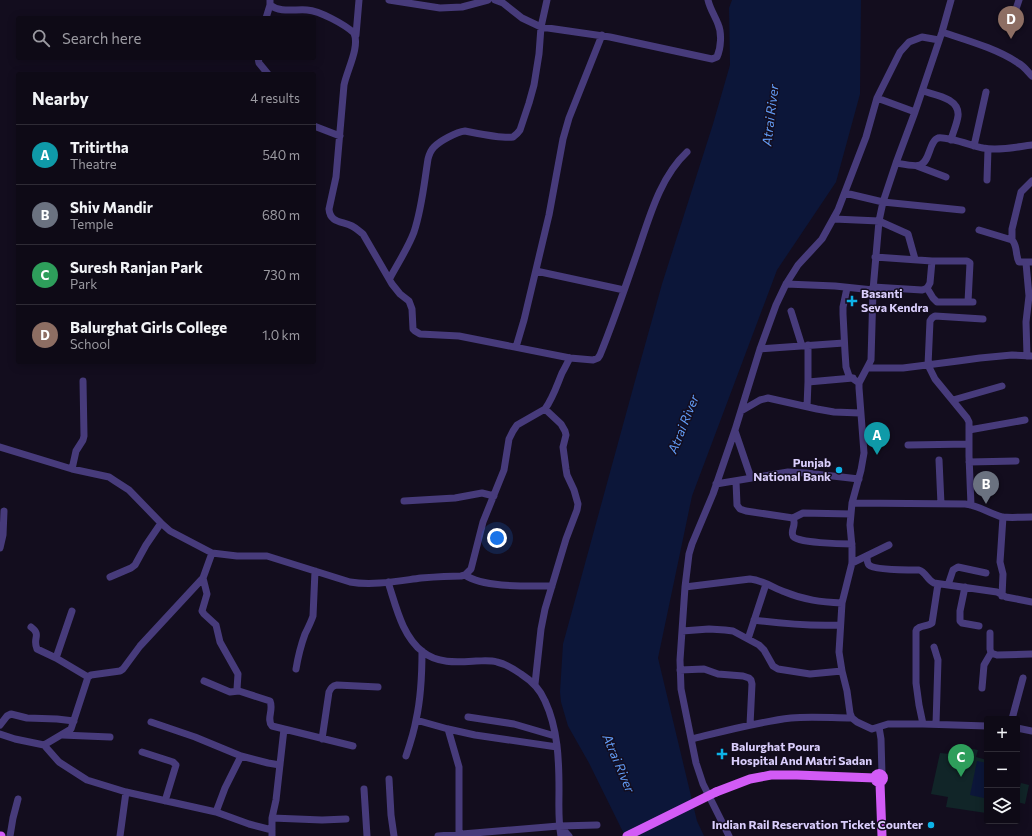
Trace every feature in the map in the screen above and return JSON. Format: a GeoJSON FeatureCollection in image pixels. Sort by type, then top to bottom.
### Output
{"type":"FeatureCollection","features":[{"type":"Feature","properties":{"kind":"main road"},"geometry":{"type":"LineString","coordinates":[[627,836],[716,792],[750,778],[771,775],[879,777],[882,836]]}},
{"type":"Feature","properties":{"kind":"street"},"geometry":{"type":"LineString","coordinates":[[359,0],[356,38],[346,77],[336,177],[330,213],[333,219],[352,226],[363,234],[390,278],[392,284],[400,294],[409,301],[412,309],[413,329],[418,333],[459,336],[570,358],[593,360],[598,358],[611,328],[652,211],[665,181],[675,165],[687,152]]}},
{"type":"Feature","properties":{"kind":"street"},"geometry":{"type":"LineString","coordinates":[[389,0],[440,8],[462,7],[488,0]]}},
{"type":"Feature","properties":{"kind":"street"},"geometry":{"type":"LineString","coordinates":[[495,0],[503,3],[522,18],[541,26],[602,35],[709,59],[715,59],[719,53],[719,30],[708,0]]}},
{"type":"Feature","properties":{"kind":"street"},"geometry":{"type":"LineString","coordinates":[[390,278],[413,234],[421,207],[428,159],[434,147],[451,135],[460,131],[505,138],[517,134],[534,85],[539,54],[541,26],[547,0]]}},
{"type":"Feature","properties":{"kind":"street"},"geometry":{"type":"LineString","coordinates":[[951,0],[923,91],[883,202],[879,221],[873,289],[871,360],[859,383],[860,414],[864,453],[859,479],[852,503],[850,525],[852,563],[842,603],[839,652],[842,671],[848,691],[850,713],[852,718],[857,722],[872,728],[878,728],[888,724],[984,726]]}},
{"type":"Feature","properties":{"kind":"street"},"geometry":{"type":"LineString","coordinates":[[1016,9],[1019,0]]}},
{"type":"Feature","properties":{"kind":"street"},"geometry":{"type":"LineString","coordinates":[[270,3],[274,8],[278,9],[307,10],[321,13],[353,31],[356,35]]}},
{"type":"Feature","properties":{"kind":"street"},"geometry":{"type":"LineString","coordinates":[[267,16],[270,3]]}},
{"type":"Feature","properties":{"kind":"street"},"geometry":{"type":"LineString","coordinates":[[942,32],[984,46],[1006,56],[1018,63],[1032,76]]}},
{"type":"Feature","properties":{"kind":"street"},"geometry":{"type":"LineString","coordinates":[[516,347],[536,272],[549,215],[563,139],[569,118],[602,35]]}},
{"type":"Feature","properties":{"kind":"street"},"geometry":{"type":"LineString","coordinates":[[730,836],[703,784],[696,763],[681,689],[680,660],[689,554],[735,430],[767,328],[786,284],[798,265],[822,239],[834,219],[866,138],[877,98],[900,52],[909,42],[922,37],[939,40]]}},
{"type":"Feature","properties":{"kind":"street"},"geometry":{"type":"LineString","coordinates":[[258,60],[266,72]]}},
{"type":"Feature","properties":{"kind":"street"},"geometry":{"type":"LineString","coordinates":[[923,91],[950,100],[955,105],[958,116],[951,140]]}},
{"type":"Feature","properties":{"kind":"street"},"geometry":{"type":"LineString","coordinates":[[974,146],[986,92]]}},
{"type":"Feature","properties":{"kind":"street"},"geometry":{"type":"LineString","coordinates":[[877,98],[915,112]]}},
{"type":"Feature","properties":{"kind":"street"},"geometry":{"type":"LineString","coordinates":[[316,127],[340,136]]}},
{"type":"Feature","properties":{"kind":"street"},"geometry":{"type":"LineString","coordinates":[[917,166],[922,165],[925,162],[934,141],[941,138],[988,149],[1004,149],[1032,145]]}},
{"type":"Feature","properties":{"kind":"street"},"geometry":{"type":"LineString","coordinates":[[987,180],[988,149]]}},
{"type":"Feature","properties":{"kind":"street"},"geometry":{"type":"LineString","coordinates":[[896,163],[917,166],[946,177]]}},
{"type":"Feature","properties":{"kind":"street"},"geometry":{"type":"LineString","coordinates":[[867,368],[903,368],[980,358],[1012,355],[1029,356],[1029,262],[1019,262],[1016,246],[1012,240],[1012,229],[1022,192],[1032,181]]}},
{"type":"Feature","properties":{"kind":"street"},"geometry":{"type":"LineString","coordinates":[[845,193],[883,202],[962,210]]}},
{"type":"Feature","properties":{"kind":"street"},"geometry":{"type":"LineString","coordinates":[[834,219],[879,221],[908,234],[915,259]]}},
{"type":"Feature","properties":{"kind":"street"},"geometry":{"type":"LineString","coordinates":[[979,230],[1012,240]]}},
{"type":"Feature","properties":{"kind":"street"},"geometry":{"type":"LineString","coordinates":[[875,257],[932,261],[967,261],[970,263],[970,302],[937,302],[927,288]]}},
{"type":"Feature","properties":{"kind":"street"},"geometry":{"type":"LineString","coordinates":[[786,284],[847,288],[922,290],[927,288],[930,283],[932,261]]}},
{"type":"Feature","properties":{"kind":"street"},"geometry":{"type":"LineString","coordinates":[[536,272],[624,290]]}},
{"type":"Feature","properties":{"kind":"street"},"geometry":{"type":"LineString","coordinates":[[847,288],[843,307],[846,367],[849,376],[859,383]]}},
{"type":"Feature","properties":{"kind":"street"},"geometry":{"type":"LineString","coordinates":[[791,311],[805,346],[808,382],[807,407]]}},
{"type":"Feature","properties":{"kind":"street"},"geometry":{"type":"LineString","coordinates":[[971,505],[969,422],[935,379],[928,365],[930,321],[935,316],[982,319]]}},
{"type":"Feature","properties":{"kind":"street"},"geometry":{"type":"LineString","coordinates":[[760,349],[844,343]]}},
{"type":"Feature","properties":{"kind":"street"},"geometry":{"type":"LineString","coordinates":[[0,448],[102,476],[115,481],[129,490],[170,531],[212,553],[237,556],[267,556],[359,584],[461,576],[465,575],[471,569],[483,522],[504,470],[510,438],[513,431],[518,425],[545,409],[570,358]]}},
{"type":"Feature","properties":{"kind":"street"},"geometry":{"type":"LineString","coordinates":[[808,382],[853,378]]}},
{"type":"Feature","properties":{"kind":"street"},"geometry":{"type":"LineString","coordinates":[[72,469],[78,448],[84,436],[83,381]]}},
{"type":"Feature","properties":{"kind":"street"},"geometry":{"type":"LineString","coordinates":[[953,400],[1002,386]]}},
{"type":"Feature","properties":{"kind":"street"},"geometry":{"type":"LineString","coordinates":[[741,411],[760,400],[768,398],[834,412],[860,414]]}},
{"type":"Feature","properties":{"kind":"street"},"geometry":{"type":"LineString","coordinates":[[535,684],[540,629],[566,539],[578,504],[574,490],[567,475],[563,447],[566,435],[565,431],[561,424],[545,409]]}},
{"type":"Feature","properties":{"kind":"street"},"geometry":{"type":"LineString","coordinates":[[969,430],[1025,420]]}},
{"type":"Feature","properties":{"kind":"street"},"geometry":{"type":"LineString","coordinates":[[735,430],[751,478]]}},
{"type":"Feature","properties":{"kind":"street"},"geometry":{"type":"LineString","coordinates":[[908,445],[969,444]]}},
{"type":"Feature","properties":{"kind":"street"},"geometry":{"type":"LineString","coordinates":[[939,460],[941,504]]}},
{"type":"Feature","properties":{"kind":"street"},"geometry":{"type":"LineString","coordinates":[[969,462],[1016,461]]}},
{"type":"Feature","properties":{"kind":"street"},"geometry":{"type":"LineString","coordinates":[[716,484],[788,472],[859,479]]}},
{"type":"Feature","properties":{"kind":"street"},"geometry":{"type":"LineString","coordinates":[[736,481],[738,505],[740,509],[746,512],[793,518],[803,513],[851,514]]}},
{"type":"Feature","properties":{"kind":"street"},"geometry":{"type":"LineString","coordinates":[[404,501],[455,498],[482,493],[494,496]]}},
{"type":"Feature","properties":{"kind":"street"},"geometry":{"type":"LineString","coordinates":[[852,503],[971,505],[1003,517],[1032,517]]}},
{"type":"Feature","properties":{"kind":"street"},"geometry":{"type":"LineString","coordinates":[[0,548],[4,535],[4,511]]}},
{"type":"Feature","properties":{"kind":"street"},"geometry":{"type":"LineString","coordinates":[[1002,596],[1003,574],[1000,562],[1003,517]]}},
{"type":"Feature","properties":{"kind":"street"},"geometry":{"type":"LineString","coordinates":[[793,518],[795,521],[793,536],[795,538],[820,543],[852,544]]}},
{"type":"Feature","properties":{"kind":"street"},"geometry":{"type":"LineString","coordinates":[[110,577],[135,565],[161,523]]}},
{"type":"Feature","properties":{"kind":"street"},"geometry":{"type":"LineString","coordinates":[[852,563],[889,545]]}},
{"type":"Feature","properties":{"kind":"street"},"geometry":{"type":"LineString","coordinates":[[44,745],[71,729],[88,677],[91,675],[120,671],[123,669],[140,646],[203,578],[212,553]]}},
{"type":"Feature","properties":{"kind":"street"},"geometry":{"type":"LineString","coordinates":[[867,556],[870,566],[879,568],[919,570],[924,573],[929,580],[938,584],[997,592],[1002,596],[1032,602]]}},
{"type":"Feature","properties":{"kind":"street"},"geometry":{"type":"LineString","coordinates":[[948,585],[953,570],[958,567],[986,573]]}},
{"type":"Feature","properties":{"kind":"street"},"geometry":{"type":"LineString","coordinates":[[296,669],[303,640],[313,616],[315,571]]}},
{"type":"Feature","properties":{"kind":"street"},"geometry":{"type":"LineString","coordinates":[[465,575],[471,579],[515,586],[552,586]]}},
{"type":"Feature","properties":{"kind":"street"},"geometry":{"type":"LineString","coordinates":[[203,578],[207,594],[202,612],[216,625],[220,642],[238,674],[238,690]]}},
{"type":"Feature","properties":{"kind":"street"},"geometry":{"type":"LineString","coordinates":[[685,587],[750,579],[808,600],[842,603]]}},
{"type":"Feature","properties":{"kind":"street"},"geometry":{"type":"LineString","coordinates":[[388,582],[406,631],[422,652],[437,659],[452,662],[498,662],[511,667],[535,684],[545,700],[556,736],[559,767],[560,826],[562,836]]}},
{"type":"Feature","properties":{"kind":"street"},"geometry":{"type":"LineString","coordinates":[[748,638],[766,584]]}},
{"type":"Feature","properties":{"kind":"street"},"geometry":{"type":"LineString","coordinates":[[923,724],[916,683],[916,631],[917,628],[930,625],[932,623],[938,584]]}},
{"type":"Feature","properties":{"kind":"street"},"geometry":{"type":"LineString","coordinates":[[965,587],[960,611],[960,621],[962,623],[979,626]]}},
{"type":"Feature","properties":{"kind":"street"},"geometry":{"type":"LineString","coordinates":[[56,658],[72,611]]}},
{"type":"Feature","properties":{"kind":"street"},"geometry":{"type":"LineString","coordinates":[[754,620],[784,624],[819,626],[840,625]]}},
{"type":"Feature","properties":{"kind":"street"},"geometry":{"type":"LineString","coordinates":[[31,627],[37,633],[35,643],[36,649],[56,658],[88,677]]}},
{"type":"Feature","properties":{"kind":"street"},"geometry":{"type":"LineString","coordinates":[[682,631],[709,629],[733,631],[759,645],[764,650],[773,666],[778,670],[810,674],[842,671]]}},
{"type":"Feature","properties":{"kind":"street"},"geometry":{"type":"LineString","coordinates":[[982,688],[984,665],[991,653],[990,633]]}},
{"type":"Feature","properties":{"kind":"street"},"geometry":{"type":"LineString","coordinates":[[934,647],[938,660],[936,724]]}},
{"type":"Feature","properties":{"kind":"street"},"geometry":{"type":"LineString","coordinates":[[406,756],[416,720],[422,677],[422,652]]}},
{"type":"Feature","properties":{"kind":"street"},"geometry":{"type":"LineString","coordinates":[[991,653],[997,655],[1032,654]]}},
{"type":"Feature","properties":{"kind":"street"},"geometry":{"type":"LineString","coordinates":[[680,670],[704,669],[718,674],[743,676],[749,678],[752,684],[750,725]]}},
{"type":"Feature","properties":{"kind":"street"},"geometry":{"type":"LineString","coordinates":[[1013,716],[1023,678]]}},
{"type":"Feature","properties":{"kind":"street"},"geometry":{"type":"LineString","coordinates":[[204,681],[227,691],[232,692],[238,690],[270,701],[272,706],[269,720],[270,725],[353,746]]}},
{"type":"Feature","properties":{"kind":"street"},"geometry":{"type":"LineString","coordinates":[[322,739],[331,687],[337,685],[378,687]]}},
{"type":"Feature","properties":{"kind":"street"},"geometry":{"type":"LineString","coordinates":[[0,725],[6,716],[11,714],[27,718],[74,721]]}},
{"type":"Feature","properties":{"kind":"street"},"geometry":{"type":"LineString","coordinates":[[468,718],[514,724],[556,736]]}},
{"type":"Feature","properties":{"kind":"street"},"geometry":{"type":"LineString","coordinates":[[692,739],[750,725],[792,718],[852,718]]}},
{"type":"Feature","properties":{"kind":"street"},"geometry":{"type":"LineString","coordinates":[[416,720],[448,729],[495,739],[557,747]]}},
{"type":"Feature","properties":{"kind":"street"},"geometry":{"type":"LineString","coordinates":[[151,722],[195,737],[241,756],[280,765]]}},
{"type":"Feature","properties":{"kind":"street"},"geometry":{"type":"LineString","coordinates":[[878,728],[879,777]]}},
{"type":"Feature","properties":{"kind":"street"},"geometry":{"type":"LineString","coordinates":[[0,734],[15,739],[44,745],[60,762],[87,780],[126,792],[216,812],[272,833],[272,818],[276,800],[284,729]]}},
{"type":"Feature","properties":{"kind":"street"},"geometry":{"type":"LineString","coordinates":[[448,729],[459,767],[459,834]]}},
{"type":"Feature","properties":{"kind":"street"},"geometry":{"type":"LineString","coordinates":[[1020,729],[1032,731]]}},
{"type":"Feature","properties":{"kind":"street"},"geometry":{"type":"LineString","coordinates":[[62,735],[110,737]]}},
{"type":"Feature","properties":{"kind":"street"},"geometry":{"type":"LineString","coordinates":[[142,752],[173,762],[176,766],[165,801]]}},
{"type":"Feature","properties":{"kind":"street"},"geometry":{"type":"LineString","coordinates":[[216,812],[224,788],[241,756]]}},
{"type":"Feature","properties":{"kind":"street"},"geometry":{"type":"LineString","coordinates":[[389,779],[394,836]]}},
{"type":"Feature","properties":{"kind":"street"},"geometry":{"type":"LineString","coordinates":[[364,789],[367,836]]}},
{"type":"Feature","properties":{"kind":"street"},"geometry":{"type":"LineString","coordinates":[[120,836],[126,792]]}},
{"type":"Feature","properties":{"kind":"street"},"geometry":{"type":"LineString","coordinates":[[10,836],[18,799]]}},
{"type":"Feature","properties":{"kind":"street"},"geometry":{"type":"LineString","coordinates":[[272,818],[322,820],[346,819]]}},
{"type":"Feature","properties":{"kind":"street"},"geometry":{"type":"LineString","coordinates":[[438,836],[560,826],[597,825]]}},
{"type":"Feature","properties":{"kind":"street"},"geometry":{"type":"LineString","coordinates":[[560,826],[569,836]]}},
{"type":"Feature","properties":{"kind":"green space"},"geometry":{"type":"Polygon","coordinates":[[[962,747],[978,750],[976,757],[984,759],[984,813],[946,807],[948,797],[931,794],[940,753],[960,755],[962,747]]]}},
{"type":"Feature","properties":{"kind":"green space"},"geometry":{"type":"Polygon","coordinates":[[[1021,783],[1029,785],[1025,804],[1020,803],[1021,783]]]}},
{"type":"Feature","properties":{"kind":"water","name":"Atrai River"},"geometry":{"type":"Polygon","coordinates":[[[732,0],[861,0],[860,94],[836,182],[777,270],[692,496],[658,658],[697,821],[704,836],[625,836],[589,763],[568,726],[561,702],[560,692],[563,644],[662,284],[713,124],[730,65],[729,8],[732,0]]]}},
{"type":"Feature","properties":{"kind":"water"},"geometry":{"type":"Polygon","coordinates":[[[977,761],[984,762],[984,798],[970,795],[977,761]]]}},
{"type":"Feature","properties":{"kind":"place","name":"Balurghat Girls College"},"geometry":{"type":"Point","coordinates":[1011,39]}},
{"type":"Feature","properties":{"kind":"place","name":"Basanti Seva Kendra"},"geometry":{"type":"Point","coordinates":[852,301]}},
{"type":"Feature","properties":{"kind":"place","name":"Tritirtha"},"geometry":{"type":"Point","coordinates":[877,455]}},
{"type":"Feature","properties":{"kind":"place","name":"Punjab National Bank"},"geometry":{"type":"Point","coordinates":[839,470]}},
{"type":"Feature","properties":{"kind":"place","name":"Shiv Mandir"},"geometry":{"type":"Point","coordinates":[986,504]}},
{"type":"Feature","properties":{"kind":"place","name":"Balurghat Poura Hospital And Matri Sadan"},"geometry":{"type":"Point","coordinates":[722,754]}},
{"type":"Feature","properties":{"kind":"place","name":"Suresh Ranjan Park"},"geometry":{"type":"Point","coordinates":[961,777]}},
{"type":"Feature","properties":{"kind":"place","name":"Indian Rail Reservation Ticket Counter"},"geometry":{"type":"Point","coordinates":[931,825]}}]}
